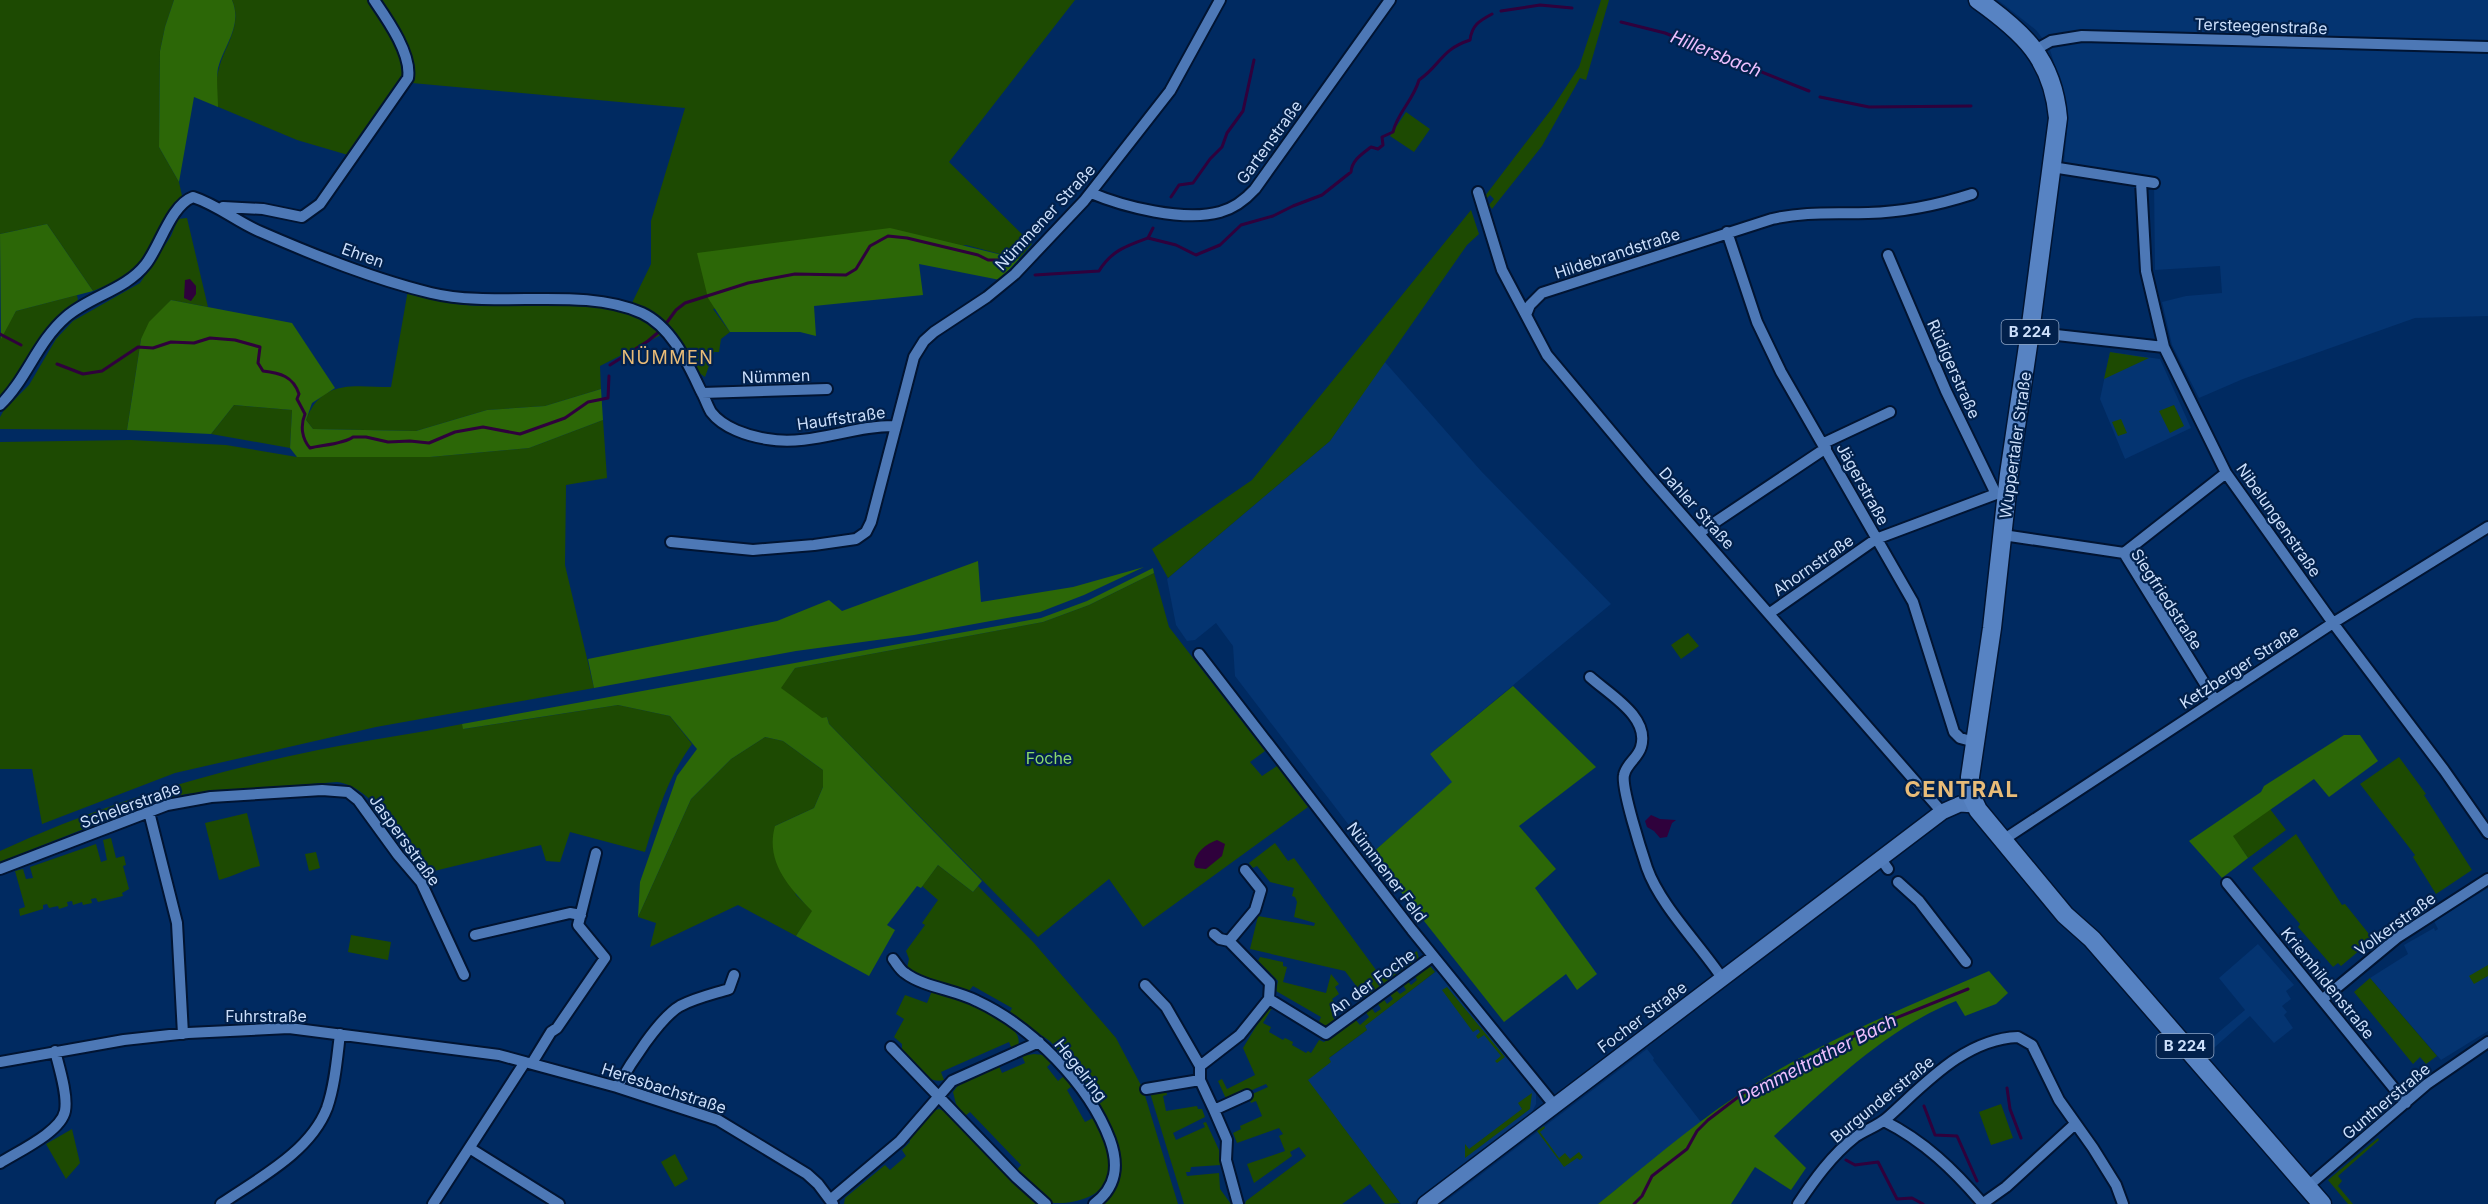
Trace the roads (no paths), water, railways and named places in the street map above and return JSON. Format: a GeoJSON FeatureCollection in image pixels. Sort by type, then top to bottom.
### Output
{"type":"FeatureCollection","features":[{"type":"Feature","properties":{"kind":"main road","name":"Wuppertaler Straße"},"geometry":{"type":"LineString","coordinates":[[1970,777],[2003,535],[2001,494],[2030,332],[2058,127],[2056,100],[2048,75],[2035,50],[2015,27],[1978,0]]}},
{"type":"Feature","properties":{"kind":"main road","name":"Focher Straße"},"geometry":{"type":"LineString","coordinates":[[1425,1204],[1722,978],[1885,864],[1946,810],[1970,777]]}},
{"type":"Feature","properties":{"kind":"main road","name":"B 224"},"geometry":{"type":"LineString","coordinates":[[1970,777],[1983,809],[2065,915],[2092,939],[2322,1204]]}},
{"type":"Feature","properties":{"kind":"main road"},"geometry":{"type":"LineString","coordinates":[[1946,810],[1960,804],[1983,809]]}},
{"type":"Feature","properties":{"kind":"main road","name":"B 224"},"geometry":{"type":"LineString","coordinates":[[1983,809],[2016,832],[2086,926],[2092,939]]}},
{"type":"Feature","properties":{"kind":"street"},"geometry":{"type":"LineString","coordinates":[[0,405],[18,387],[42,344],[58,324],[82,305],[126,282],[146,264],[182,203],[193,197],[219,207],[263,209],[306,216],[320,204],[405,84],[409,72],[393,29],[374,0]]}},
{"type":"Feature","properties":{"kind":"street","name":"Nümmener Straße"},"geometry":{"type":"LineString","coordinates":[[671,542],[753,550],[856,539],[863,536],[869,527],[914,357],[924,341],[987,297],[1015,274],[1090,193],[1170,91],[1220,0]]}},
{"type":"Feature","properties":{"kind":"street","name":"Gartenstraße"},"geometry":{"type":"LineString","coordinates":[[1090,193],[1168,213],[1208,214],[1238,205],[1255,189],[1390,0]]}},
{"type":"Feature","properties":{"kind":"street","name":"Tersteegenstraße"},"geometry":{"type":"LineString","coordinates":[[2035,50],[2051,41],[2082,36],[2488,47]]}},
{"type":"Feature","properties":{"kind":"street"},"geometry":{"type":"LineString","coordinates":[[2052,166],[2154,183]]}},
{"type":"Feature","properties":{"kind":"street","name":"Nibelungenstraße"},"geometry":{"type":"LineString","coordinates":[[2141,182],[2146,271],[2164,348],[2226,473],[2488,833]]}},
{"type":"Feature","properties":{"kind":"street","name":"Dahler Straße"},"geometry":{"type":"LineString","coordinates":[[1478,192],[1502,270],[1547,355],[1699,533],[1946,810]]}},
{"type":"Feature","properties":{"kind":"street"},"geometry":{"type":"LineString","coordinates":[[1727,232],[1793,214],[1869,213],[1913,209],[1972,194]]}},
{"type":"Feature","properties":{"kind":"street","name":"Ehren"},"geometry":{"type":"LineString","coordinates":[[219,207],[259,231],[309,252],[430,293],[479,300],[585,301],[633,310],[661,325],[702,393]]}},
{"type":"Feature","properties":{"kind":"street","name":"Hildebrandstraße"},"geometry":{"type":"LineString","coordinates":[[1526,315],[1530,305],[1542,293],[1727,232]]}},
{"type":"Feature","properties":{"kind":"street","name":"Jägerstraße"},"geometry":{"type":"LineString","coordinates":[[1727,232],[1757,322],[1781,372],[1912,602],[1954,732],[1960,738],[1975,742]]}},
{"type":"Feature","properties":{"kind":"street","name":"Rüdigerstraße"},"geometry":{"type":"LineString","coordinates":[[1888,255],[1951,401],[2001,494]]}},
{"type":"Feature","properties":{"kind":"street"},"geometry":{"type":"LineString","coordinates":[[2030,332],[2164,348]]}},
{"type":"Feature","properties":{"kind":"street","name":"Nümmen"},"geometry":{"type":"LineString","coordinates":[[702,393],[827,389]]}},
{"type":"Feature","properties":{"kind":"street","name":"Hauffstraße"},"geometry":{"type":"LineString","coordinates":[[702,393],[711,412],[722,422],[747,434],[767,440],[800,440],[876,426],[897,426]]}},
{"type":"Feature","properties":{"kind":"street"},"geometry":{"type":"LineString","coordinates":[[1699,533],[1825,446],[1890,412]]}},
{"type":"Feature","properties":{"kind":"street"},"geometry":{"type":"LineString","coordinates":[[2124,553],[2226,473]]}},
{"type":"Feature","properties":{"kind":"street","name":"Ahornstraße"},"geometry":{"type":"LineString","coordinates":[[1770,613],[1876,540],[2001,494]]}},
{"type":"Feature","properties":{"kind":"street","name":"Ketzberger Straße"},"geometry":{"type":"LineString","coordinates":[[2016,832],[2333,623],[2488,527]]}},
{"type":"Feature","properties":{"kind":"street","name":"Siegfriedstraße"},"geometry":{"type":"LineString","coordinates":[[2003,535],[2124,553],[2215,700]]}},
{"type":"Feature","properties":{"kind":"street","name":"Nümmener Feld"},"geometry":{"type":"LineString","coordinates":[[1198,654],[1433,956],[1555,1106]]}},
{"type":"Feature","properties":{"kind":"street"},"geometry":{"type":"LineString","coordinates":[[1590,677],[1630,712],[1640,724],[1641,746],[1625,771],[1624,779],[1646,866],[1655,886],[1722,978]]}},
{"type":"Feature","properties":{"kind":"street","name":"Schelerstraße"},"geometry":{"type":"LineString","coordinates":[[0,869],[180,801],[211,796],[322,790],[348,792]]}},
{"type":"Feature","properties":{"kind":"street","name":"Jaspersstraße"},"geometry":{"type":"LineString","coordinates":[[348,792],[358,800],[421,882],[464,975]]}},
{"type":"Feature","properties":{"kind":"street"},"geometry":{"type":"LineString","coordinates":[[149,812],[177,923],[183,1034]]}},
{"type":"Feature","properties":{"kind":"street"},"geometry":{"type":"LineString","coordinates":[[433,1204],[529,1062],[551,1032],[557,1028],[605,958],[579,926],[596,854]]}},
{"type":"Feature","properties":{"kind":"street"},"geometry":{"type":"LineString","coordinates":[[1229,941],[1255,910],[1261,890],[1245,870]]}},
{"type":"Feature","properties":{"kind":"street","name":"Volkerstraße"},"geometry":{"type":"LineString","coordinates":[[2323,999],[2398,937],[2488,879]]}},
{"type":"Feature","properties":{"kind":"street"},"geometry":{"type":"LineString","coordinates":[[1898,882],[1919,902],[1966,962]]}},
{"type":"Feature","properties":{"kind":"street","name":"Kriemhildenstraße"},"geometry":{"type":"LineString","coordinates":[[2227,883],[2406,1103]]}},
{"type":"Feature","properties":{"kind":"street"},"geometry":{"type":"LineString","coordinates":[[475,935],[570,913],[581,915]]}},
{"type":"Feature","properties":{"kind":"street"},"geometry":{"type":"LineString","coordinates":[[1200,1066],[1240,1035],[1269,999],[1270,983],[1229,941],[1220,939],[1215,934]]}},
{"type":"Feature","properties":{"kind":"street","name":"An der Foche"},"geometry":{"type":"LineString","coordinates":[[1269,999],[1326,1034],[1433,956]]}},
{"type":"Feature","properties":{"kind":"street","name":"Hegelring"},"geometry":{"type":"LineString","coordinates":[[893,959],[907,975],[977,1000],[1039,1042],[1084,1093],[1108,1134],[1117,1167],[1108,1191],[1094,1204]]}},
{"type":"Feature","properties":{"kind":"street"},"geometry":{"type":"LineString","coordinates":[[617,1087],[633,1058],[672,1012],[694,1000],[729,988],[734,975]]}},
{"type":"Feature","properties":{"kind":"street"},"geometry":{"type":"LineString","coordinates":[[1145,985],[1166,1007],[1200,1066],[1200,1080],[1227,1140],[1226,1160],[1238,1204]]}},
{"type":"Feature","properties":{"kind":"street","name":"Fuhrstraße"},"geometry":{"type":"LineString","coordinates":[[0,1062],[124,1040],[289,1028],[499,1055],[529,1062]]}},
{"type":"Feature","properties":{"kind":"street"},"geometry":{"type":"LineString","coordinates":[[222,1204],[294,1152],[320,1124],[332,1091],[340,1034]]}},
{"type":"Feature","properties":{"kind":"street","name":"Burgunderstraße"},"geometry":{"type":"LineString","coordinates":[[1798,1204],[1820,1172],[1849,1142],[1884,1121],[1930,1078],[1958,1058],[1996,1041],[2018,1037],[2032,1045],[2059,1100],[2115,1185],[2123,1204]]}},
{"type":"Feature","properties":{"kind":"street"},"geometry":{"type":"LineString","coordinates":[[831,1202],[900,1141],[939,1094],[952,1082],[1039,1042]]}},
{"type":"Feature","properties":{"kind":"street","name":"Guntherstraße"},"geometry":{"type":"LineString","coordinates":[[2307,1187],[2448,1068],[2488,1042]]}},
{"type":"Feature","properties":{"kind":"street"},"geometry":{"type":"LineString","coordinates":[[891,1047],[939,1094],[1016,1177],[1046,1204]]}},
{"type":"Feature","properties":{"kind":"street"},"geometry":{"type":"LineString","coordinates":[[0,1163],[54,1128],[65,1113],[65,1100],[55,1051]]}},
{"type":"Feature","properties":{"kind":"street","name":"Heresbachstraße"},"geometry":{"type":"LineString","coordinates":[[529,1062],[617,1087],[729,1125],[807,1174],[831,1202]]}},
{"type":"Feature","properties":{"kind":"street"},"geometry":{"type":"LineString","coordinates":[[1146,1089],[1200,1080]]}},
{"type":"Feature","properties":{"kind":"street"},"geometry":{"type":"LineString","coordinates":[[1214,1110],[1247,1095]]}},
{"type":"Feature","properties":{"kind":"street"},"geometry":{"type":"LineString","coordinates":[[1884,1121],[1905,1131],[1933,1152],[1982,1204],[2006,1187],[2075,1124]]}},
{"type":"Feature","properties":{"kind":"street"},"geometry":{"type":"LineString","coordinates":[[471,1149],[559,1204]]}},
{"type":"Feature","properties":{"kind":"waterway","name":"Hillersbach"},"geometry":{"type":"LineString","coordinates":[[1501,11],[1540,5],[1572,8]]}},
{"type":"Feature","properties":{"kind":"waterway","name":"Hillersbach"},"geometry":{"type":"LineString","coordinates":[[1148,238],[1176,245],[1196,255],[1220,245],[1241,225],[1273,216],[1322,195],[1351,172],[1353,164],[1361,155],[1371,147],[1378,149],[1383,145],[1382,137],[1393,132],[1419,80],[1452,48],[1470,40],[1477,24],[1492,14]]}},
{"type":"Feature","properties":{"kind":"waterway","name":"Hillersbach"},"geometry":{"type":"LineString","coordinates":[[1621,22],[1665,33],[1809,91]]}},
{"type":"Feature","properties":{"kind":"waterway"},"geometry":{"type":"LineString","coordinates":[[1171,197],[1179,185],[1193,183],[1210,159],[1222,147],[1227,133],[1243,111],[1254,60]]}},
{"type":"Feature","properties":{"kind":"waterway","name":"Hillersbach"},"geometry":{"type":"LineString","coordinates":[[1820,97],[1869,107],[1971,106]]}},
{"type":"Feature","properties":{"kind":"waterway"},"geometry":{"type":"LineString","coordinates":[[1035,275],[1099,271],[1114,254],[1148,238],[1153,228]]}},
{"type":"Feature","properties":{"kind":"waterway"},"geometry":{"type":"LineString","coordinates":[[665,325],[676,310],[685,303],[748,283],[795,274],[846,275],[856,269],[870,246],[888,236],[907,238],[978,255],[988,260],[1003,260]]}},
{"type":"Feature","properties":{"kind":"waterway"},"geometry":{"type":"LineString","coordinates":[[610,365],[661,330]]}},
{"type":"Feature","properties":{"kind":"waterway"},"geometry":{"type":"LineString","coordinates":[[0,334],[21,345]]}},
{"type":"Feature","properties":{"kind":"waterway"},"geometry":{"type":"LineString","coordinates":[[57,364],[83,374],[102,371],[138,347],[153,348],[171,342],[194,343],[210,338],[235,340],[260,347],[258,363],[263,371],[289,379],[299,394],[297,399],[305,414],[302,428],[310,448],[339,443],[353,437],[366,437],[388,442],[429,443],[455,432],[483,427],[520,434],[565,418],[588,402],[608,398],[609,376]]}},
{"type":"Feature","properties":{"kind":"waterway","name":"Demmeltrather Bach"},"geometry":{"type":"LineString","coordinates":[[1634,1204],[1642,1196],[1652,1176],[1687,1149],[1697,1131],[1708,1120],[1746,1091],[1866,1030],[1968,989]]}},
{"type":"Feature","properties":{"kind":"waterway"},"geometry":{"type":"LineString","coordinates":[[2007,1088],[2010,1109],[2021,1138]]}},
{"type":"Feature","properties":{"kind":"waterway"},"geometry":{"type":"LineString","coordinates":[[1924,1106],[1935,1135],[1957,1136],[1977,1181]]}},
{"type":"Feature","properties":{"kind":"waterway"},"geometry":{"type":"LineString","coordinates":[[1846,1160],[1855,1165],[1878,1162],[1897,1199],[1912,1198],[1923,1204]]}},
{"type":"Feature","properties":{"kind":"district","name":"NÜMMEN"},"geometry":{"type":"Point","coordinates":[668,358]}},
{"type":"Feature","properties":{"kind":"district","name":"CENTRAL"},"geometry":{"type":"Point","coordinates":[1962,789]}},
{"type":"Feature","properties":{"kind":"park label","name":"Foche"},"geometry":{"type":"Point","coordinates":[1049,758]}}]}
